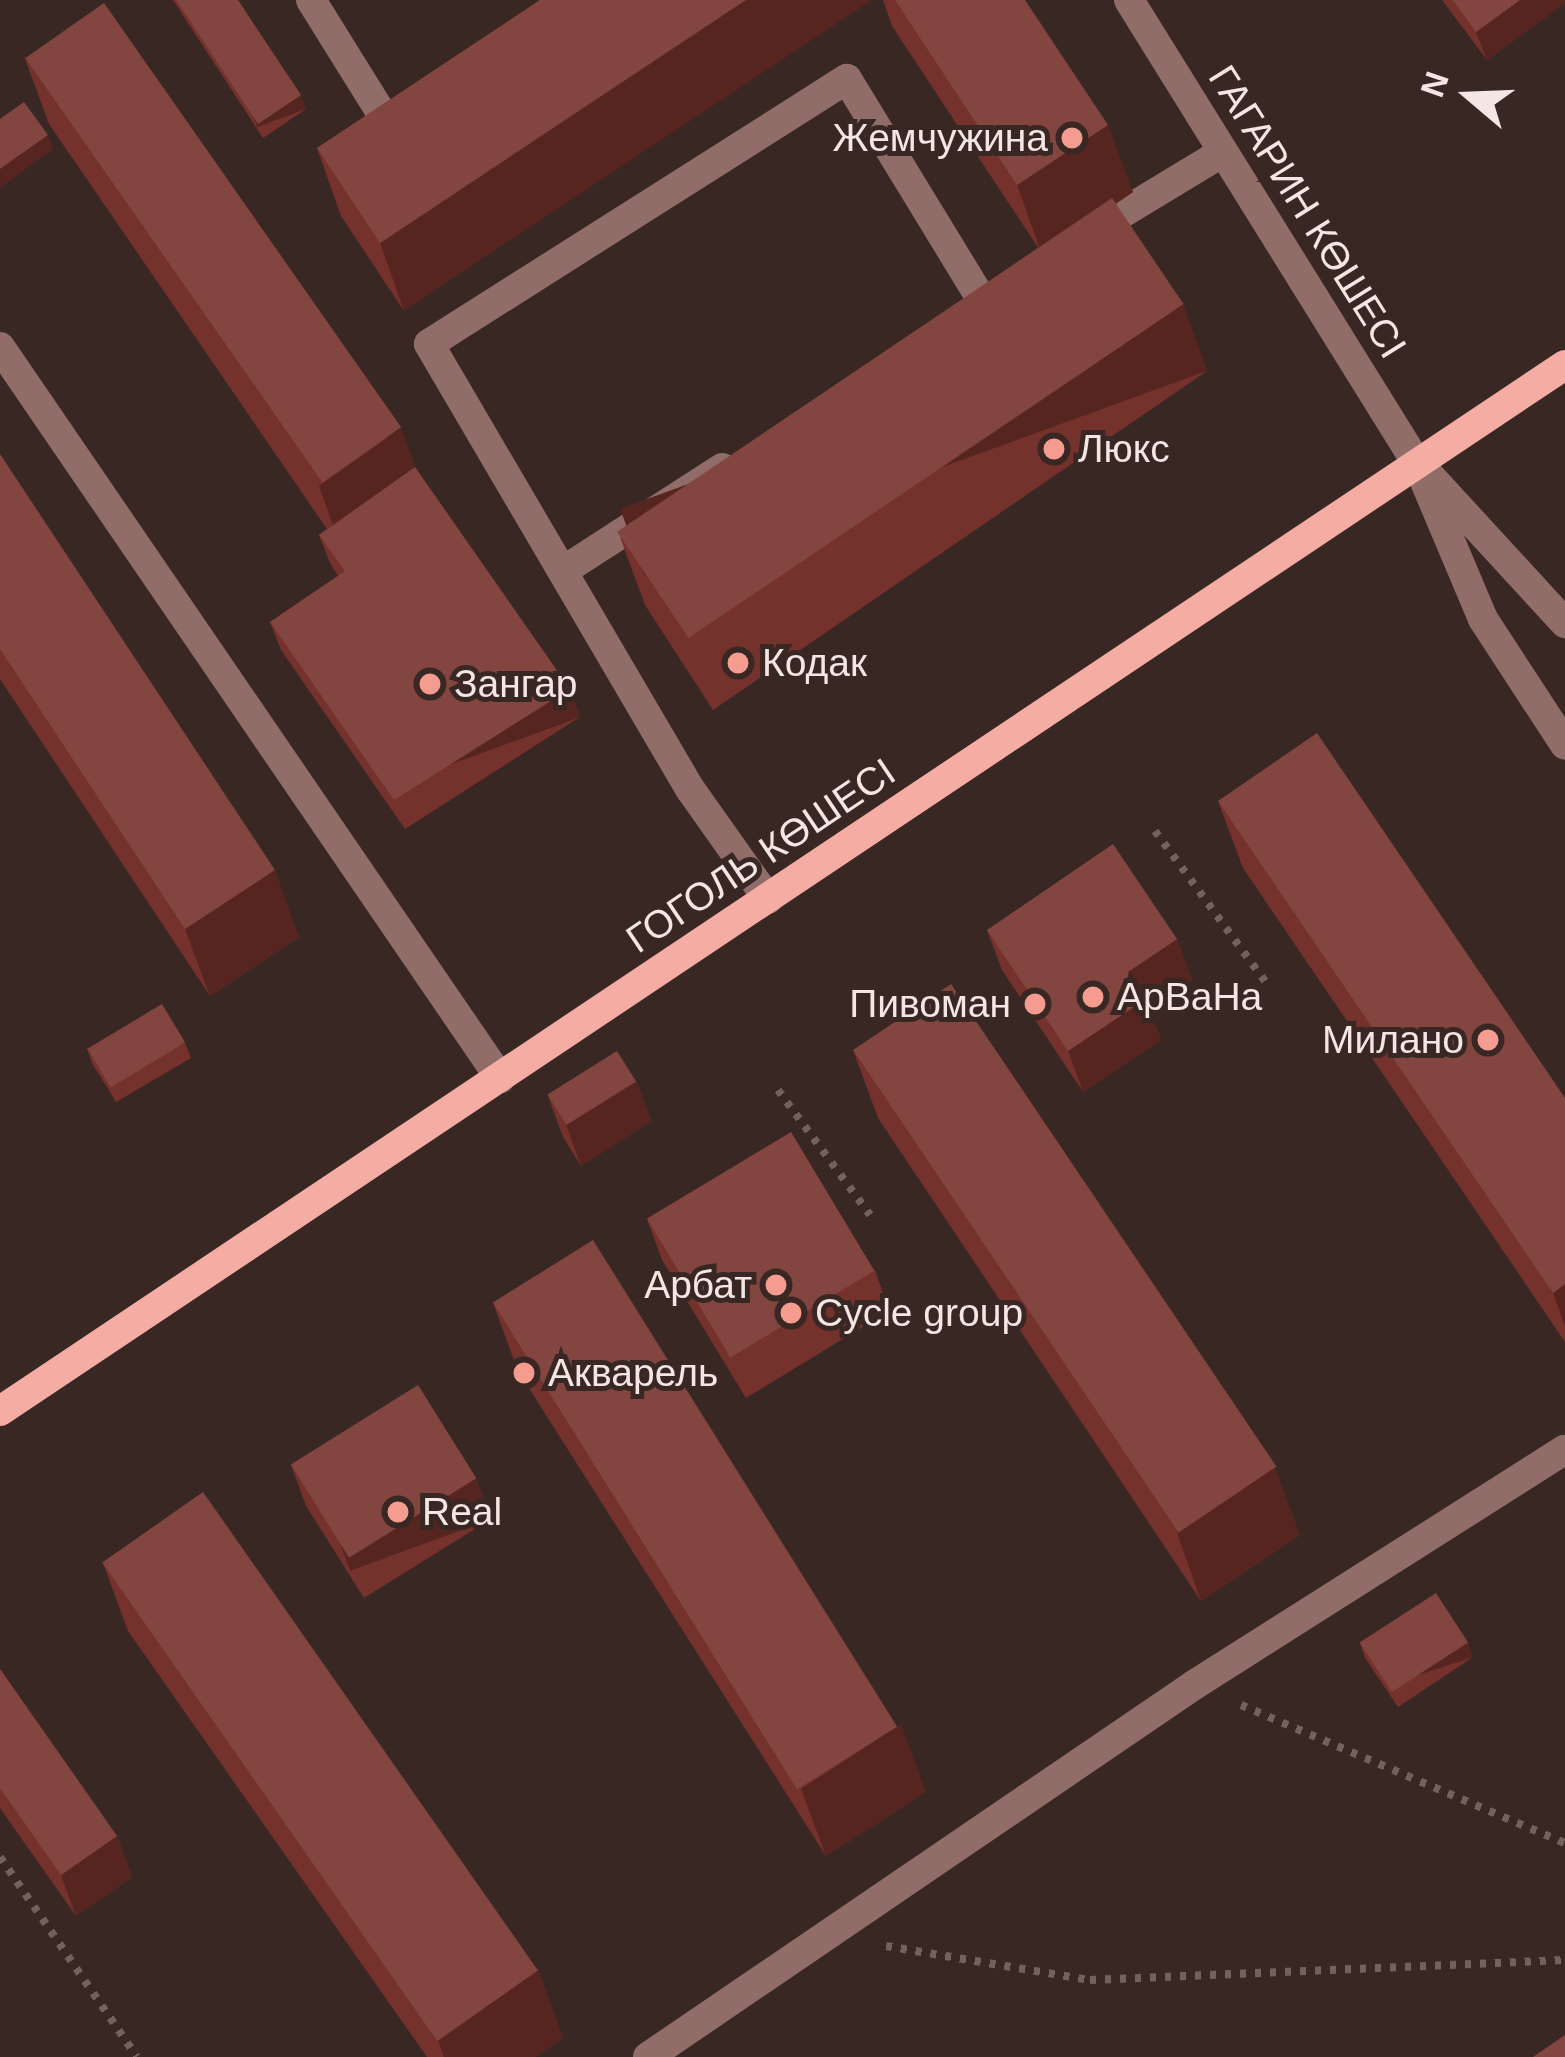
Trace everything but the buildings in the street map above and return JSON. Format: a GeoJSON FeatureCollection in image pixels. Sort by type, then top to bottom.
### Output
{"type":"FeatureCollection","features":[{"type":"Feature","properties":{"kind":"main road","name":"ГОГОЛЬ КӨШЕСІ"},"geometry":{"type":"LineString","coordinates":[[0,1412],[1565,365]]}},
{"type":"Feature","properties":{"kind":"street"},"geometry":{"type":"LineString","coordinates":[[310,0],[396,141],[436,115]]}},
{"type":"Feature","properties":{"kind":"street","name":"ГАГАРИН КӨШЕСІ"},"geometry":{"type":"LineString","coordinates":[[1129,0],[1418,465],[1483,619],[1565,745]]}},
{"type":"Feature","properties":{"kind":"street"},"geometry":{"type":"LineString","coordinates":[[768,899],[690,789],[566,569],[429,344],[848,79],[982,300]]}},
{"type":"Feature","properties":{"kind":"street"},"geometry":{"type":"LineString","coordinates":[[1058,252],[1223,152]]}},
{"type":"Feature","properties":{"kind":"street"},"geometry":{"type":"LineString","coordinates":[[943,326],[1020,276]]}},
{"type":"Feature","properties":{"kind":"street"},"geometry":{"type":"LineString","coordinates":[[0,347],[500,1078]]}},
{"type":"Feature","properties":{"kind":"street"},"geometry":{"type":"LineString","coordinates":[[566,569],[744,454]]}},
{"type":"Feature","properties":{"kind":"street","name":"ГАГАРИН КӨШЕСІ"},"geometry":{"type":"LineString","coordinates":[[1418,465],[1565,623]]}},
{"type":"Feature","properties":{"kind":"street"},"geometry":{"type":"LineString","coordinates":[[648,2057],[1194,1685],[1565,1450]]}},
{"type":"Feature","properties":{"kind":"path"},"geometry":{"type":"LineString","coordinates":[[1155,830],[1269,987]]}},
{"type":"Feature","properties":{"kind":"path"},"geometry":{"type":"LineString","coordinates":[[778,1090],[869,1215]]}},
{"type":"Feature","properties":{"kind":"path"},"geometry":{"type":"LineString","coordinates":[[1194,1685],[1565,1843]]}},
{"type":"Feature","properties":{"kind":"path"},"geometry":{"type":"LineString","coordinates":[[0,1857],[137,2057]]}},
{"type":"Feature","properties":{"kind":"path"},"geometry":{"type":"LineString","coordinates":[[826,1936],[1090,1980],[1565,1960]]}},
{"type":"Feature","properties":{"kind":"place","name":"Жемчужина"},"geometry":{"type":"Point","coordinates":[1072,138]}},
{"type":"Feature","properties":{"kind":"place","name":"Люкс"},"geometry":{"type":"Point","coordinates":[1054,449]}},
{"type":"Feature","properties":{"kind":"place","name":"Кодак"},"geometry":{"type":"Point","coordinates":[738,663]}},
{"type":"Feature","properties":{"kind":"place","name":"Зангар"},"geometry":{"type":"Point","coordinates":[430,684]}},
{"type":"Feature","properties":{"kind":"place","name":"АрВаНа"},"geometry":{"type":"Point","coordinates":[1093,997]}},
{"type":"Feature","properties":{"kind":"place","name":"Пивоман"},"geometry":{"type":"Point","coordinates":[1035,1004]}},
{"type":"Feature","properties":{"kind":"place","name":"Милано"},"geometry":{"type":"Point","coordinates":[1488,1040]}},
{"type":"Feature","properties":{"kind":"place","name":"Арбат"},"geometry":{"type":"Point","coordinates":[776,1285]}},
{"type":"Feature","properties":{"kind":"place","name":"Cycle group"},"geometry":{"type":"Point","coordinates":[791,1313]}},
{"type":"Feature","properties":{"kind":"place","name":"Акварель"},"geometry":{"type":"Point","coordinates":[524,1373]}},
{"type":"Feature","properties":{"kind":"place","name":"Real"},"geometry":{"type":"Point","coordinates":[398,1512]}}]}
